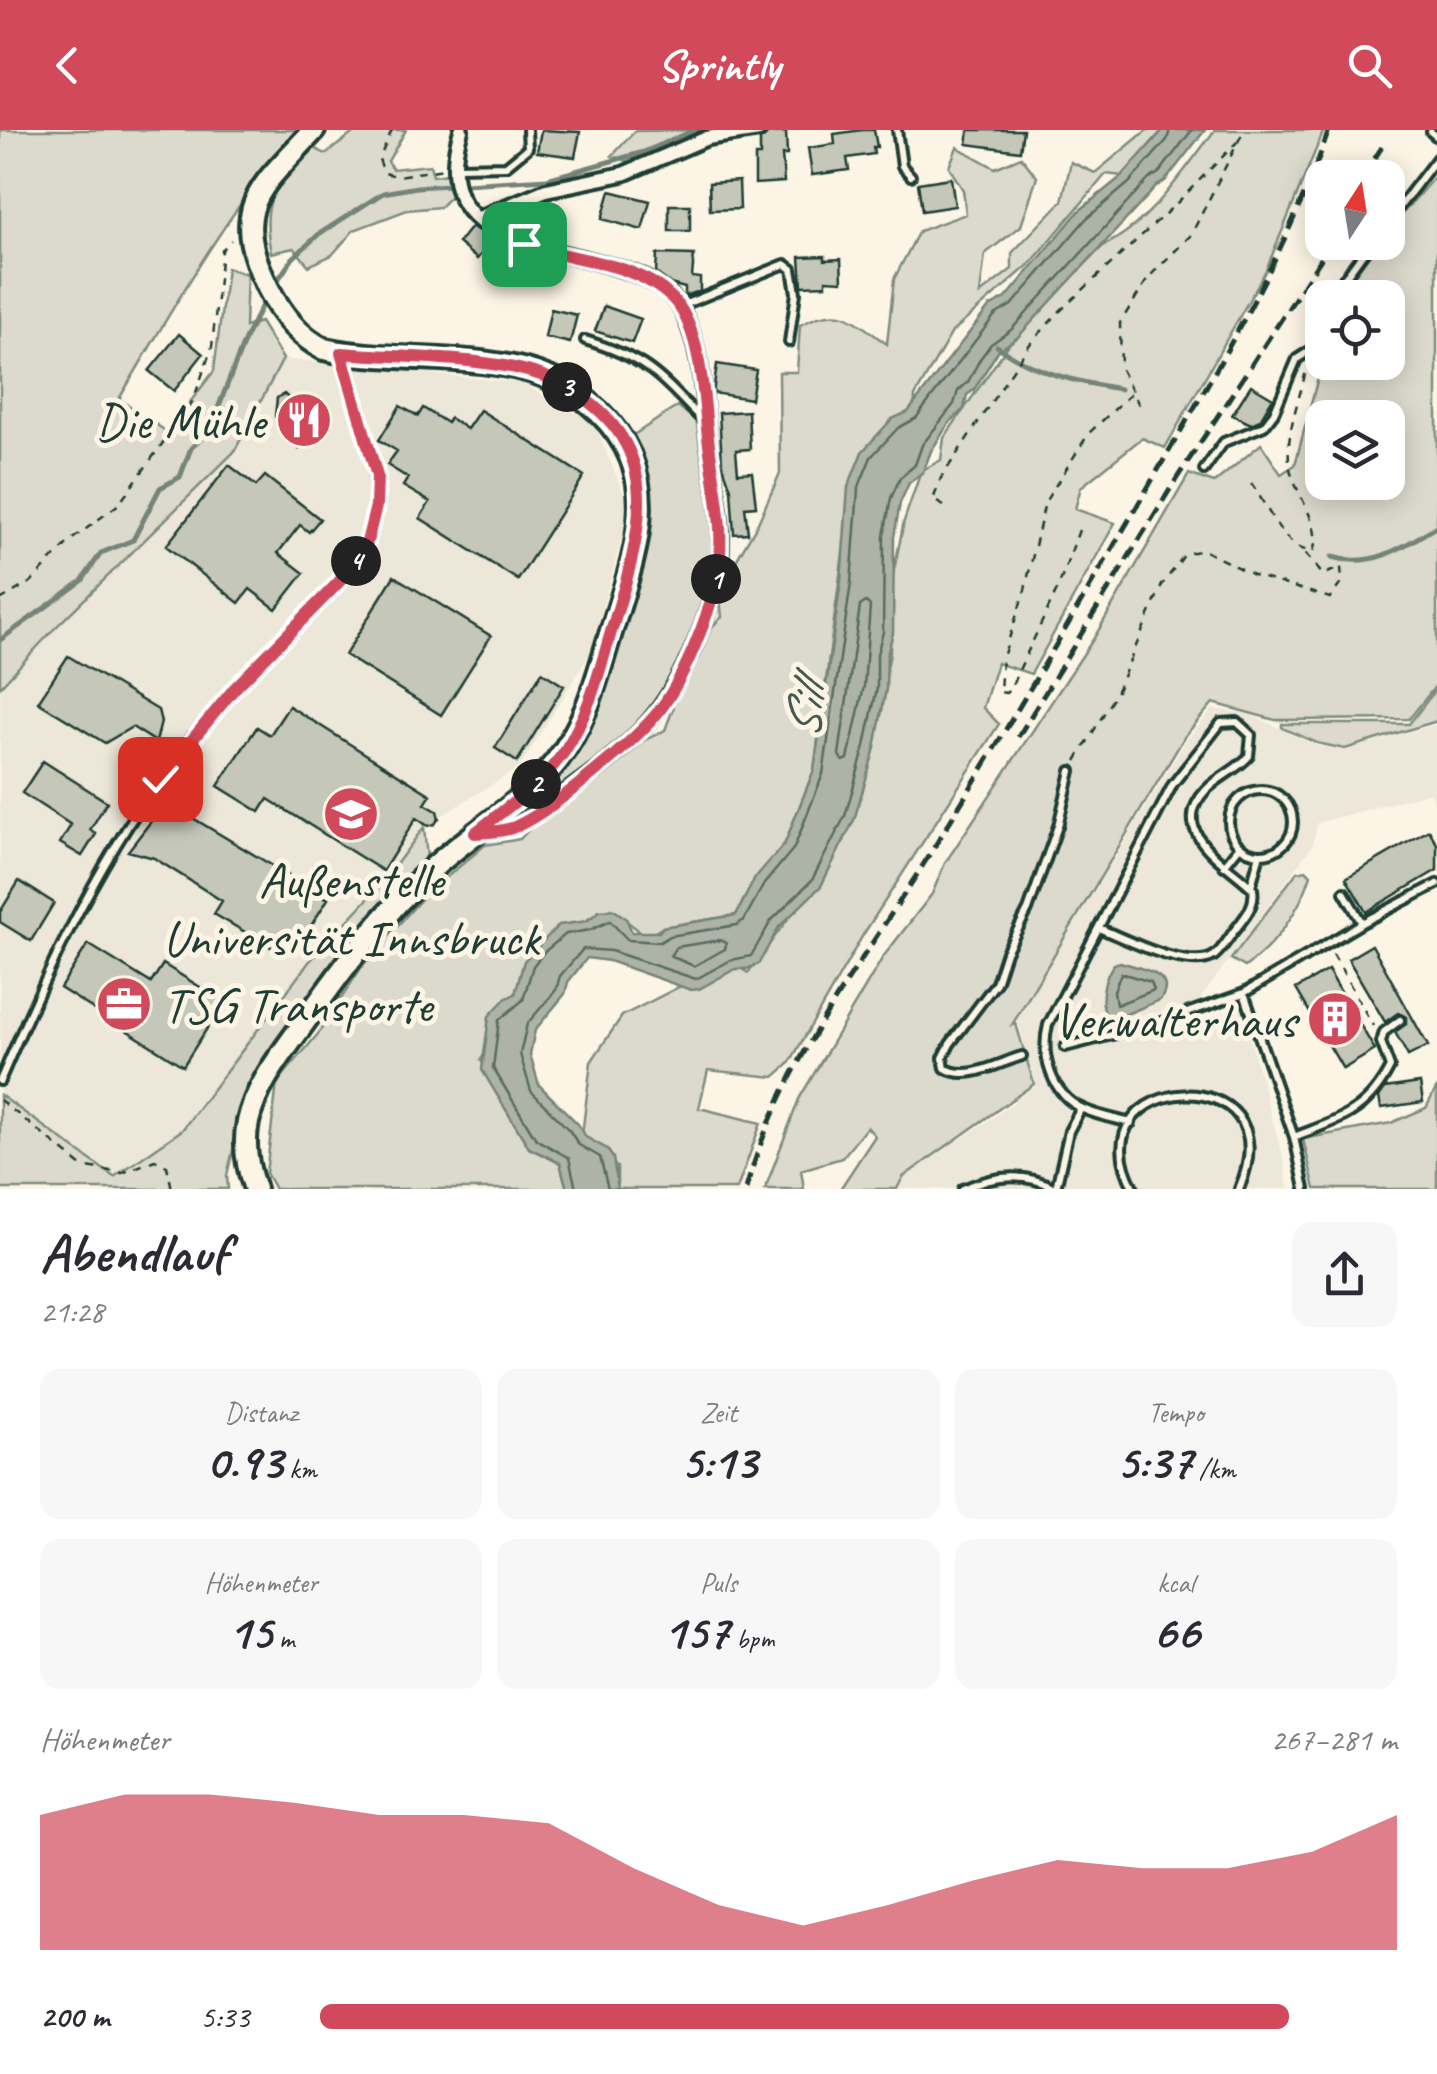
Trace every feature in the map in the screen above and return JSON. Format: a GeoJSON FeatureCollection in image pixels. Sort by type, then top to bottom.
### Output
{"type":"FeatureCollection","features":[{"type":"Feature","properties":{"kind":"main road"},"geometry":{"type":"LineString","coordinates":[[255,1189],[248,1168],[246,1134],[262,1083],[400,899],[546,775],[578,730],[599,673],[638,538],[641,496],[635,468],[618,434],[582,397],[546,377],[515,368],[341,353],[308,341],[285,316],[254,260],[248,234],[251,210],[262,189],[314,130]]}},
{"type":"Feature","properties":{"kind":"street"},"geometry":{"type":"LineString","coordinates":[[460,130],[458,193],[462,204],[478,218],[524,244],[630,272],[680,306],[694,344],[705,396],[721,536],[717,578],[698,636],[655,716],[590,775],[550,804],[511,829],[475,833]]}},
{"type":"Feature","properties":{"kind":"street"},"geometry":{"type":"LineString","coordinates":[[478,218],[546,190],[624,174],[707,138],[759,130]]}},
{"type":"Feature","properties":{"kind":"lane"},"geometry":{"type":"LineString","coordinates":[[456,172],[506,166],[528,148],[527,130]]}},
{"type":"Feature","properties":{"kind":"lane"},"geometry":{"type":"LineString","coordinates":[[897,130],[902,166],[912,176]]}},
{"type":"Feature","properties":{"kind":"lane"},"geometry":{"type":"LineString","coordinates":[[1405,200],[1437,158]]}},
{"type":"Feature","properties":{"kind":"lane"},"geometry":{"type":"LineString","coordinates":[[680,306],[785,264],[792,269],[796,294],[789,342]]}},
{"type":"Feature","properties":{"kind":"lane"},"geometry":{"type":"LineString","coordinates":[[585,340],[639,360],[657,373],[706,424]]}},
{"type":"Feature","properties":{"kind":"lane"},"geometry":{"type":"LineString","coordinates":[[0,1080],[77,910],[123,830],[182,749],[339,582],[363,551],[376,506],[377,476],[341,353]]}},
{"type":"Feature","properties":{"kind":"lane"},"geometry":{"type":"LineString","coordinates":[[1204,470],[1224,442],[1264,426],[1274,413],[1297,359],[1305,354]]}},
{"type":"Feature","properties":{"kind":"lane"},"geometry":{"type":"LineString","coordinates":[[1101,929],[1182,959],[1206,960],[1221,949],[1252,906],[1254,895],[1250,886],[1200,840],[1194,815],[1204,792],[1250,756],[1251,735],[1246,727],[1232,721],[1216,726],[1172,784],[1101,929],[1055,1007],[1044,1041],[1049,1071],[1080,1108],[1131,1123]]}},
{"type":"Feature","properties":{"kind":"lane"},"geometry":{"type":"LineString","coordinates":[[1022,1056],[955,1074],[945,1068],[943,1058],[996,984],[1048,855],[1071,771]]}},
{"type":"Feature","properties":{"kind":"lane"},"geometry":{"type":"LineString","coordinates":[[1254,790],[1274,792],[1290,806],[1293,828],[1281,847],[1260,854],[1240,846],[1229,818],[1237,800],[1254,790]]}},
{"type":"Feature","properties":{"kind":"lane"},"geometry":{"type":"LineString","coordinates":[[1224,866],[1240,846]]}},
{"type":"Feature","properties":{"kind":"lane"},"geometry":{"type":"LineString","coordinates":[[1250,886],[1260,854]]}},
{"type":"Feature","properties":{"kind":"lane"},"geometry":{"type":"LineString","coordinates":[[1065,1047],[1155,1024],[1244,993],[1362,922],[1437,884]]}},
{"type":"Feature","properties":{"kind":"lane"},"geometry":{"type":"LineString","coordinates":[[1344,892],[1362,922]]}},
{"type":"Feature","properties":{"kind":"lane"},"geometry":{"type":"LineString","coordinates":[[1244,993],[1294,1136],[1305,1189]]}},
{"type":"Feature","properties":{"kind":"lane"},"geometry":{"type":"LineString","coordinates":[[1294,1136],[1356,1112],[1368,1101],[1390,1066],[1382,1042],[1384,1032],[1400,1020]]}},
{"type":"Feature","properties":{"kind":"lane"},"geometry":{"type":"LineString","coordinates":[[1134,1189],[1125,1169],[1124,1149],[1131,1123],[1156,1099],[1176,1092],[1196,1092],[1216,1099],[1233,1112],[1244,1130],[1249,1150],[1247,1171],[1239,1189]]}},
{"type":"Feature","properties":{"kind":"lane"},"geometry":{"type":"LineString","coordinates":[[963,1189],[1011,1177],[1036,1179],[1056,1188],[1069,1131],[1080,1108]]}},
{"type":"Feature","properties":{"kind":"path"},"geometry":{"type":"LineString","coordinates":[[392,130],[379,159],[384,173],[397,176],[456,172]]}},
{"type":"Feature","properties":{"kind":"path"},"geometry":{"type":"LineString","coordinates":[[1139,405],[1121,369],[1120,323],[1149,278],[1191,235],[1244,130]]}},
{"type":"Feature","properties":{"kind":"path"},"geometry":{"type":"LineString","coordinates":[[944,506],[933,500],[940,478],[1030,344],[1237,142]]}},
{"type":"Feature","properties":{"kind":"path"},"geometry":{"type":"LineString","coordinates":[[0,600],[31,582],[70,541],[119,504],[193,401],[212,348],[222,250],[234,237],[248,234]]}},
{"type":"Feature","properties":{"kind":"path"},"geometry":{"type":"LineString","coordinates":[[1304,552],[1313,551],[1316,537],[1291,474],[1288,452],[1305,377]]}},
{"type":"Feature","properties":{"kind":"path"},"geometry":{"type":"LineString","coordinates":[[1079,530],[1058,588],[1010,690],[1000,692],[1002,660],[1025,590],[1046,502],[1088,433],[1133,392]]}},
{"type":"Feature","properties":{"kind":"path"},"geometry":{"type":"LineString","coordinates":[[1071,771],[1116,693],[1162,585],[1186,554],[1203,550],[1254,575],[1330,598],[1342,582],[1342,567],[1323,575],[1283,534],[1251,483]]}},
{"type":"Feature","properties":{"kind":"path"},"geometry":{"type":"LineString","coordinates":[[1328,944],[1382,1042]]}},
{"type":"Feature","properties":{"kind":"path"},"geometry":{"type":"LineString","coordinates":[[0,1100],[82,1166],[122,1173],[154,1160],[168,1166],[172,1189]]}},
{"type":"Feature","properties":{"kind":"shaded area"},"geometry":{"type":"Polygon","coordinates":[[[0,130],[301,130],[226,225],[119,399],[167,432],[214,371],[227,268],[247,274],[245,327],[260,322],[283,359],[234,452],[0,687],[0,130]]]}},
{"type":"Feature","properties":{"kind":"shaded area"},"geometry":{"type":"Polygon","coordinates":[[[357,130],[406,130],[388,161],[392,169],[430,165],[433,176],[449,174],[451,196],[440,207],[407,210],[354,230],[332,255],[309,266],[294,248],[271,253],[269,205],[280,183],[314,148],[326,154],[357,130]]]}},
{"type":"Feature","properties":{"kind":"shaded area"},"geometry":{"type":"Polygon","coordinates":[[[702,130],[627,161],[612,156],[635,131],[702,130]]]}},
{"type":"Feature","properties":{"kind":"shaded area"},"geometry":{"type":"Polygon","coordinates":[[[1147,130],[1163,130],[1122,176],[1106,174],[1031,263],[952,332],[915,396],[913,428],[848,515],[814,770],[785,843],[765,879],[755,878],[736,915],[663,927],[647,937],[611,909],[587,919],[548,951],[505,1015],[481,1060],[529,1148],[560,1163],[567,1189],[275,1189],[266,1173],[277,1083],[318,1034],[363,965],[423,897],[485,845],[520,839],[537,821],[641,742],[665,730],[700,638],[722,617],[719,590],[758,523],[780,473],[779,372],[797,372],[800,325],[837,315],[855,321],[887,344],[894,279],[919,231],[966,214],[963,190],[949,167],[957,147],[995,168],[1021,157],[1037,177],[1021,226],[985,254],[980,294],[1012,269],[1012,253],[1062,201],[1071,162],[1095,173],[1147,130]]]}},
{"type":"Feature","properties":{"kind":"shaded area"},"geometry":{"type":"Polygon","coordinates":[[[1215,130],[1324,130],[1312,160],[1305,160],[1305,176],[1266,270],[1165,448],[1142,438],[1081,487],[1075,509],[1115,523],[1031,674],[997,663],[983,708],[999,724],[863,935],[789,1064],[774,1077],[708,1070],[699,1108],[761,1123],[737,1189],[617,1189],[617,1167],[581,1143],[591,1062],[622,1016],[683,985],[737,965],[748,973],[787,920],[818,860],[844,841],[872,747],[890,653],[891,585],[904,521],[921,471],[941,460],[944,438],[1016,334],[1103,246],[1151,210],[1215,130]]]}},
{"type":"Feature","properties":{"kind":"shaded area"},"geometry":{"type":"Polygon","coordinates":[[[1437,174],[1437,684],[1409,719],[1275,720],[1213,703],[1185,736],[1012,1025],[1016,1024],[1034,1084],[903,1177],[897,1189],[840,1189],[875,1136],[867,1127],[842,1158],[801,1170],[804,1189],[765,1189],[799,1099],[883,957],[932,894],[945,863],[1094,638],[1189,474],[1214,483],[1261,444],[1281,474],[1295,465],[1305,427],[1305,500],[1405,500],[1405,400],[1312,400],[1317,380],[1405,380],[1405,280],[1351,280],[1366,260],[1405,260],[1405,211],[1437,174]]]}},
{"type":"Feature","properties":{"kind":"shaded area"},"geometry":{"type":"Polygon","coordinates":[[[283,359],[521,383],[594,423],[630,509],[589,655],[520,767],[424,827],[380,886],[309,962],[182,1130],[114,1177],[0,1095],[0,687],[234,452],[283,359]]]}},
{"type":"Feature","properties":{"kind":"shaded area"},"geometry":{"type":"Polygon","coordinates":[[[678,406],[704,428],[717,533],[714,575],[692,640],[660,702],[643,723],[570,787],[512,822],[505,819],[530,802],[630,600],[650,534],[651,500],[644,464],[632,436],[678,406]]]}},
{"type":"Feature","properties":{"kind":"shaded area"},"geometry":{"type":"Polygon","coordinates":[[[1437,688],[1437,721],[1345,749],[1317,743],[1282,728],[1282,724],[1409,724],[1437,688]]]}},
{"type":"Feature","properties":{"kind":"shaded area"},"geometry":{"type":"Polygon","coordinates":[[[1213,709],[1250,714],[1318,746],[1346,750],[1437,724],[1437,812],[1431,792],[1317,823],[1312,846],[1198,1002],[1065,1039],[1067,1050],[1241,1008],[1284,1161],[1288,1189],[900,1189],[904,1177],[1036,1085],[1017,1018],[1187,739],[1213,709]]]}},
{"type":"Feature","properties":{"kind":"shaded area"},"geometry":{"type":"Polygon","coordinates":[[[424,827],[427,858],[380,911],[244,1105],[227,1175],[228,1189],[0,1189],[0,1095],[114,1177],[182,1130],[309,962],[380,886],[424,827]]]}},
{"type":"Feature","properties":{"kind":"shaded area"},"geometry":{"type":"Polygon","coordinates":[[[1306,870],[1311,875],[1306,888],[1276,938],[1245,967],[1231,959],[1297,872],[1306,870]]]}},
{"type":"Feature","properties":{"kind":"shaded area"},"geometry":{"type":"Polygon","coordinates":[[[1437,1087],[1437,1189],[1315,1189],[1303,1139],[1391,1123],[1426,1108],[1437,1087]]]}},
{"type":"Feature","properties":{"kind":"water"},"geometry":{"type":"Polygon","coordinates":[[[1163,130],[1205,130],[1165,181],[1018,337],[998,351],[967,395],[964,409],[949,423],[931,451],[923,472],[909,483],[900,503],[894,537],[893,633],[875,748],[854,820],[821,886],[779,927],[759,963],[735,969],[699,989],[691,990],[609,961],[587,958],[568,982],[565,994],[535,1030],[530,1054],[539,1085],[586,1137],[607,1149],[613,1158],[618,1189],[567,1189],[560,1163],[529,1148],[482,1070],[489,1016],[515,994],[524,961],[559,925],[587,921],[599,911],[614,910],[626,918],[632,932],[659,932],[663,927],[736,915],[755,878],[785,843],[814,770],[841,581],[848,487],[862,452],[892,419],[908,412],[989,307],[1006,298],[1079,211],[1122,176],[1163,130]]]}},
{"type":"Feature","properties":{"kind":"water"},"geometry":{"type":"Polygon","coordinates":[[[1120,962],[1161,978],[1165,991],[1160,1000],[1117,1018],[1107,1017],[1103,1004],[1105,983],[1114,964],[1120,962]]]}},
{"type":"Feature","properties":{"kind":"building"},"geometry":{"type":"Polygon","coordinates":[[[541,130],[580,132],[575,157],[537,152],[541,130]]]}},
{"type":"Feature","properties":{"kind":"building"},"geometry":{"type":"Polygon","coordinates":[[[874,130],[874,154],[847,158],[849,170],[812,175],[808,148],[835,144],[834,134],[874,130]]]}},
{"type":"Feature","properties":{"kind":"building"},"geometry":{"type":"Polygon","coordinates":[[[969,130],[1023,130],[1020,151],[967,144],[969,130]]]}},
{"type":"Feature","properties":{"kind":"building"},"geometry":{"type":"Polygon","coordinates":[[[786,132],[787,155],[782,155],[784,182],[755,184],[755,156],[760,156],[760,140],[768,133],[786,132]]]}},
{"type":"Feature","properties":{"kind":"building"},"geometry":{"type":"Polygon","coordinates":[[[951,178],[955,206],[922,211],[918,183],[951,178]]]}},
{"type":"Feature","properties":{"kind":"building"},"geometry":{"type":"Polygon","coordinates":[[[739,181],[740,209],[710,210],[709,183],[739,181]]]}},
{"type":"Feature","properties":{"kind":"building"},"geometry":{"type":"Polygon","coordinates":[[[610,191],[650,201],[642,230],[602,219],[610,191]]]}},
{"type":"Feature","properties":{"kind":"building"},"geometry":{"type":"Polygon","coordinates":[[[669,205],[690,205],[690,231],[669,231],[669,205]]]}},
{"type":"Feature","properties":{"kind":"building"},"geometry":{"type":"Polygon","coordinates":[[[472,226],[492,241],[477,259],[458,243],[472,226]]]}},
{"type":"Feature","properties":{"kind":"building"},"geometry":{"type":"Polygon","coordinates":[[[657,254],[694,255],[692,277],[700,278],[700,291],[685,296],[685,288],[670,284],[656,273],[657,254]]]}},
{"type":"Feature","properties":{"kind":"building"},"geometry":{"type":"Polygon","coordinates":[[[825,256],[825,260],[841,259],[842,281],[802,286],[800,257],[825,256]]]}},
{"type":"Feature","properties":{"kind":"building"},"geometry":{"type":"Polygon","coordinates":[[[604,306],[641,319],[632,343],[595,331],[604,306]]]}},
{"type":"Feature","properties":{"kind":"building"},"geometry":{"type":"Polygon","coordinates":[[[551,309],[577,315],[570,343],[545,337],[551,309]]]}},
{"type":"Feature","properties":{"kind":"building"},"geometry":{"type":"Polygon","coordinates":[[[179,334],[203,354],[174,391],[149,371],[179,334]]]}},
{"type":"Feature","properties":{"kind":"building"},"geometry":{"type":"Polygon","coordinates":[[[717,364],[756,370],[751,399],[713,393],[717,364]]]}},
{"type":"Feature","properties":{"kind":"building"},"geometry":{"type":"Polygon","coordinates":[[[1251,385],[1273,398],[1260,420],[1251,424],[1232,415],[1251,385]]]}},
{"type":"Feature","properties":{"kind":"building"},"geometry":{"type":"Polygon","coordinates":[[[284,394],[316,424],[311,427],[317,434],[299,449],[292,440],[287,441],[275,416],[277,398],[284,394]]]}},
{"type":"Feature","properties":{"kind":"building"},"geometry":{"type":"Polygon","coordinates":[[[400,406],[418,416],[423,408],[447,423],[450,418],[467,429],[480,410],[584,476],[518,580],[420,518],[430,502],[403,486],[408,478],[387,465],[397,451],[379,440],[400,406]]]}},
{"type":"Feature","properties":{"kind":"building"},"geometry":{"type":"Polygon","coordinates":[[[748,411],[750,449],[736,450],[738,473],[752,472],[756,506],[745,507],[748,533],[734,534],[731,489],[722,463],[719,413],[748,411]]]}},
{"type":"Feature","properties":{"kind":"building"},"geometry":{"type":"Polygon","coordinates":[[[229,465],[256,486],[265,476],[320,519],[309,532],[300,525],[278,553],[304,573],[276,609],[250,589],[239,603],[166,546],[229,465]]]}},
{"type":"Feature","properties":{"kind":"building"},"geometry":{"type":"Polygon","coordinates":[[[394,576],[491,636],[441,715],[345,655],[394,576]]]}},
{"type":"Feature","properties":{"kind":"building"},"geometry":{"type":"Polygon","coordinates":[[[68,656],[158,710],[161,722],[156,742],[132,727],[105,743],[38,702],[68,656]]]}},
{"type":"Feature","properties":{"kind":"building"},"geometry":{"type":"Polygon","coordinates":[[[542,672],[564,686],[517,762],[495,748],[542,672]]]}},
{"type":"Feature","properties":{"kind":"building"},"geometry":{"type":"Polygon","coordinates":[[[289,706],[431,795],[425,804],[437,811],[439,818],[428,826],[416,818],[383,871],[268,799],[260,812],[218,786],[257,727],[270,735],[289,706]]]}},
{"type":"Feature","properties":{"kind":"building"},"geometry":{"type":"Polygon","coordinates":[[[43,761],[107,802],[90,830],[96,834],[82,856],[60,843],[71,825],[22,793],[43,761]]]}},
{"type":"Feature","properties":{"kind":"building"},"geometry":{"type":"Polygon","coordinates":[[[166,802],[328,899],[307,932],[298,933],[283,954],[214,914],[222,901],[154,858],[128,851],[166,802]]]}},
{"type":"Feature","properties":{"kind":"building"},"geometry":{"type":"Polygon","coordinates":[[[1429,830],[1437,844],[1437,870],[1366,912],[1346,878],[1429,830]]]}},
{"type":"Feature","properties":{"kind":"building"},"geometry":{"type":"Polygon","coordinates":[[[19,881],[54,903],[31,941],[0,922],[0,912],[19,881]]]}},
{"type":"Feature","properties":{"kind":"building"},"geometry":{"type":"Polygon","coordinates":[[[88,944],[151,983],[163,964],[224,1002],[183,1066],[60,988],[88,944]]]}},
{"type":"Feature","properties":{"kind":"building"},"geometry":{"type":"Polygon","coordinates":[[[1372,945],[1428,1046],[1408,1056],[1395,1032],[1406,1024],[1406,1017],[1398,1013],[1385,1022],[1348,959],[1372,945]]]}},
{"type":"Feature","properties":{"kind":"building","name":"Verwalterhaus"},"geometry":{"type":"Polygon","coordinates":[[[1328,970],[1375,1050],[1343,1069],[1296,989],[1328,970]]]}},
{"type":"Feature","properties":{"kind":"building"},"geometry":{"type":"Polygon","coordinates":[[[1420,1083],[1423,1102],[1381,1108],[1379,1097],[1385,1088],[1420,1083]]]}},
{"type":"Feature","properties":{"kind":"waterway"},"geometry":{"type":"LineString","coordinates":[[275,284],[293,258],[319,234],[383,193],[417,187],[547,179],[644,152],[695,130]]}},
{"type":"Feature","properties":{"kind":"waterway"},"geometry":{"type":"LineString","coordinates":[[0,640],[82,581],[101,553],[133,540],[160,488],[180,477],[191,448],[209,431],[266,297]]}},
{"type":"Feature","properties":{"kind":"waterway"},"geometry":{"type":"LineString","coordinates":[[997,346],[1040,370],[1120,389]]}},
{"type":"Feature","properties":{"kind":"waterway"},"geometry":{"type":"LineString","coordinates":[[1332,557],[1374,558],[1437,526]]}},
{"type":"Feature","properties":{"kind":"railway"},"geometry":{"type":"LineString","coordinates":[[746,1189],[760,1145],[799,1061],[979,773],[1221,361],[1291,225],[1329,130]]}},
{"type":"Feature","properties":{"kind":"railway"},"geometry":{"type":"LineString","coordinates":[[1374,160],[1382,147]]}},
{"type":"Feature","properties":{"kind":"railway"},"geometry":{"type":"LineString","coordinates":[[1018,737],[1177,478],[1320,260]]}},
{"type":"Feature","properties":{"kind":"place","name":"Die Mühle"},"geometry":{"type":"Point","coordinates":[304,420]}},
{"type":"Feature","properties":{"kind":"place","name":"Außenstelle Universität Innsbruck"},"geometry":{"type":"Point","coordinates":[351,814]}},
{"type":"Feature","properties":{"kind":"place","name":"TSG Transporte"},"geometry":{"type":"Point","coordinates":[124,1004]}},
{"type":"Feature","properties":{"kind":"place","name":"Verwalterhaus"},"geometry":{"type":"Point","coordinates":[1335,1019]}},
{"type":"Feature","properties":{"kind":"route"},"geometry":{"type":"LineString","coordinates":[[160,779],[234,689],[339,582],[367,542],[376,506],[377,476],[341,353],[515,368],[546,377],[582,397],[605,418],[625,445],[635,468],[641,496],[638,538],[599,673],[578,730],[546,775],[475,833],[511,829],[524,822],[590,775],[655,716],[698,636],[717,578],[721,544],[703,385],[690,329],[680,306],[650,282],[609,265],[524,244]]}},
{"type":"Feature","properties":{"kind":"water label","name":"Sill"},"geometry":{"type":"Point","coordinates":[804,711]}}]}
